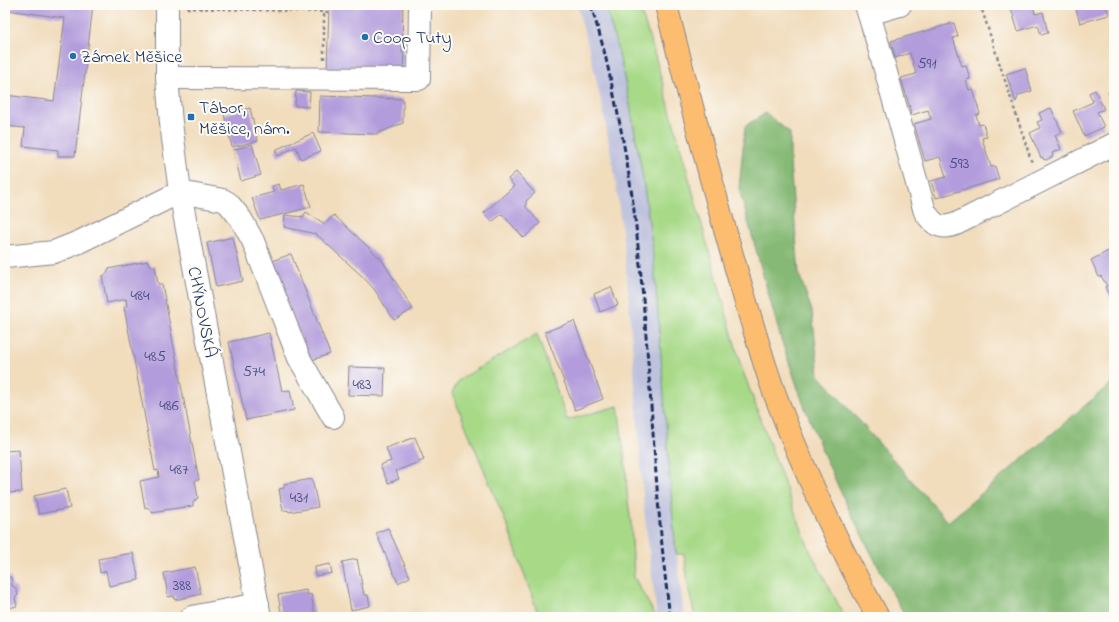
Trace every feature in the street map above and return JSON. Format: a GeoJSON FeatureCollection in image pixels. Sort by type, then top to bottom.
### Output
{"type":"FeatureCollection","features":[{"type":"Feature","properties":{"kind":"main road"},"geometry":{"type":"LineString","coordinates":[[666,5],[709,174],[730,249],[774,390],[800,458],[826,515],[878,617]]}},
{"type":"Feature","properties":{"kind":"main road"},"geometry":{"type":"LineString","coordinates":[[858,580],[884,617]]}},
{"type":"Feature","properties":{"kind":"street"},"geometry":{"type":"LineString","coordinates":[[168,78],[419,79],[420,5]]}},
{"type":"Feature","properties":{"kind":"street"},"geometry":{"type":"LineString","coordinates":[[900,5],[868,9],[925,212],[933,223],[941,226],[956,224],[1114,144]]}},
{"type":"Feature","properties":{"kind":"street","name":"CHÝNOVSKÁ"},"geometry":{"type":"LineString","coordinates":[[177,7],[168,78],[171,123],[180,192],[259,611]]}},
{"type":"Feature","properties":{"kind":"street"},"geometry":{"type":"LineString","coordinates":[[5,257],[54,252],[79,242],[180,192],[223,200],[233,209],[253,241],[299,358],[333,417]]}},
{"type":"Feature","properties":{"kind":"street"},"geometry":{"type":"LineString","coordinates":[[192,617],[259,611]]}},
{"type":"Feature","properties":{"kind":"path"},"geometry":{"type":"LineString","coordinates":[[973,5],[982,7],[1038,182]]}},
{"type":"Feature","properties":{"kind":"path"},"geometry":{"type":"LineString","coordinates":[[177,7],[329,12]]}},
{"type":"Feature","properties":{"kind":"path"},"geometry":{"type":"LineString","coordinates":[[324,12],[324,59]]}},
{"type":"Feature","properties":{"kind":"shaded area"},"geometry":{"type":"Polygon","coordinates":[[[577,5],[605,5],[619,54],[631,110],[652,243],[672,507],[684,617],[657,617],[644,509],[629,302],[624,246],[615,177],[604,115],[592,61],[577,5]]]}},
{"type":"Feature","properties":{"kind":"green space"},"geometry":{"type":"Polygon","coordinates":[[[605,5],[639,5],[654,52],[741,366],[810,551],[845,617],[695,617],[689,591],[684,554],[676,554],[652,243],[642,173],[619,54],[605,5]]]}},
{"type":"Feature","properties":{"kind":"green space"},"geometry":{"type":"Polygon","coordinates":[[[766,113],[790,133],[790,163],[799,274],[812,311],[819,375],[948,522],[1114,381],[1114,617],[906,617],[848,508],[803,403],[781,339],[739,189],[745,126],[766,113]]]}},
{"type":"Feature","properties":{"kind":"green space"},"geometry":{"type":"Polygon","coordinates":[[[537,334],[567,420],[618,406],[631,523],[634,577],[656,617],[539,617],[509,530],[452,393],[459,380],[537,334]]]}},
{"type":"Feature","properties":{"kind":"building","name":"Zámek Měšice"},"geometry":{"type":"Polygon","coordinates":[[[7,5],[93,5],[75,156],[58,156],[58,150],[23,146],[25,128],[5,126],[5,95],[54,101],[65,18],[7,10],[7,5]]]}},
{"type":"Feature","properties":{"kind":"building","name":"Coop Tuty"},"geometry":{"type":"Polygon","coordinates":[[[329,5],[403,5],[403,73],[327,71],[329,5]]]}},
{"type":"Feature","properties":{"kind":"building"},"geometry":{"type":"Polygon","coordinates":[[[1010,5],[1033,5],[1035,14],[1043,12],[1048,33],[1041,35],[1038,25],[1018,31],[1010,5]]]}},
{"type":"Feature","properties":{"kind":"building"},"geometry":{"type":"Polygon","coordinates":[[[1075,5],[1106,5],[1109,15],[1080,23],[1075,5]]]}},
{"type":"Feature","properties":{"kind":"building"},"geometry":{"type":"Polygon","coordinates":[[[954,23],[958,36],[953,38],[962,66],[966,65],[970,79],[966,80],[969,90],[973,89],[980,114],[976,115],[979,125],[983,124],[987,137],[982,138],[991,167],[995,166],[999,179],[936,198],[931,181],[946,177],[940,157],[925,161],[914,124],[931,119],[928,110],[912,115],[901,78],[916,74],[910,53],[895,58],[891,41],[954,23]]]}},
{"type":"Feature","properties":{"kind":"building"},"geometry":{"type":"Polygon","coordinates":[[[1025,68],[1032,91],[1019,95],[1016,102],[1006,74],[1025,68]]]}},
{"type":"Feature","properties":{"kind":"building"},"geometry":{"type":"Polygon","coordinates":[[[1095,90],[1104,109],[1097,112],[1104,127],[1084,136],[1073,111],[1093,102],[1089,93],[1095,90]]]}},
{"type":"Feature","properties":{"kind":"building"},"geometry":{"type":"Polygon","coordinates":[[[1114,90],[1114,111],[1108,92],[1114,90]]]}},
{"type":"Feature","properties":{"kind":"building"},"geometry":{"type":"Polygon","coordinates":[[[296,91],[310,92],[309,107],[295,106],[296,91]]]}},
{"type":"Feature","properties":{"kind":"building"},"geometry":{"type":"Polygon","coordinates":[[[320,96],[403,99],[403,123],[376,134],[319,132],[320,96]]]}},
{"type":"Feature","properties":{"kind":"building"},"geometry":{"type":"Polygon","coordinates":[[[250,108],[258,141],[232,147],[224,114],[250,108]]]}},
{"type":"Feature","properties":{"kind":"building"},"geometry":{"type":"Polygon","coordinates":[[[1051,108],[1062,132],[1055,135],[1061,149],[1052,153],[1052,157],[1046,160],[1043,159],[1043,157],[1041,158],[1030,133],[1040,128],[1037,122],[1042,120],[1039,113],[1051,108]]]}},
{"type":"Feature","properties":{"kind":"building"},"geometry":{"type":"Polygon","coordinates":[[[313,133],[321,151],[301,159],[296,147],[278,156],[275,150],[313,133]]]}},
{"type":"Feature","properties":{"kind":"building"},"geometry":{"type":"Polygon","coordinates":[[[252,144],[261,175],[241,181],[233,150],[252,144]]]}},
{"type":"Feature","properties":{"kind":"building"},"geometry":{"type":"Polygon","coordinates":[[[516,172],[535,193],[526,201],[526,207],[540,223],[524,238],[502,214],[492,222],[484,213],[514,186],[508,179],[516,172]]]}},
{"type":"Feature","properties":{"kind":"building"},"geometry":{"type":"Polygon","coordinates":[[[279,184],[281,190],[304,184],[311,207],[260,220],[252,198],[274,192],[272,186],[279,184]]]}},
{"type":"Feature","properties":{"kind":"building"},"geometry":{"type":"Polygon","coordinates":[[[306,212],[325,224],[334,215],[381,259],[413,309],[394,320],[374,289],[316,234],[284,227],[285,215],[303,217],[306,212]]]}},
{"type":"Feature","properties":{"kind":"building"},"geometry":{"type":"Polygon","coordinates":[[[233,237],[243,281],[216,287],[207,243],[233,237]]]}},
{"type":"Feature","properties":{"kind":"building"},"geometry":{"type":"Polygon","coordinates":[[[1114,248],[1114,305],[1105,287],[1107,286],[1101,276],[1099,277],[1091,260],[1114,248]]]}},
{"type":"Feature","properties":{"kind":"building"},"geometry":{"type":"Polygon","coordinates":[[[291,254],[330,354],[309,361],[272,261],[291,254]]]}},
{"type":"Feature","properties":{"kind":"building"},"geometry":{"type":"Polygon","coordinates":[[[148,261],[148,263],[153,267],[155,266],[158,284],[162,284],[199,480],[195,480],[198,498],[193,503],[193,506],[152,513],[152,511],[147,507],[145,508],[140,481],[159,477],[158,470],[155,471],[124,307],[127,306],[126,299],[107,303],[102,276],[104,276],[108,269],[148,261]]]}},
{"type":"Feature","properties":{"kind":"building"},"geometry":{"type":"Polygon","coordinates":[[[611,287],[618,305],[600,312],[594,294],[611,287]]]}},
{"type":"Feature","properties":{"kind":"building"},"geometry":{"type":"Polygon","coordinates":[[[574,321],[603,399],[575,410],[545,332],[574,321]]]}},
{"type":"Feature","properties":{"kind":"building"},"geometry":{"type":"Polygon","coordinates":[[[269,333],[282,391],[290,390],[294,410],[246,420],[229,342],[269,333]]]}},
{"type":"Feature","properties":{"kind":"building"},"geometry":{"type":"Polygon","coordinates":[[[349,367],[385,368],[384,396],[348,395],[349,367]]]}},
{"type":"Feature","properties":{"kind":"building"},"geometry":{"type":"Polygon","coordinates":[[[415,437],[424,460],[396,471],[399,479],[388,483],[380,465],[391,461],[386,448],[415,437]]]}},
{"type":"Feature","properties":{"kind":"building"},"geometry":{"type":"Polygon","coordinates":[[[19,450],[22,492],[5,493],[5,451],[19,450]]]}},
{"type":"Feature","properties":{"kind":"building"},"geometry":{"type":"Polygon","coordinates":[[[312,479],[318,507],[289,512],[288,510],[283,511],[279,489],[284,488],[284,484],[312,479]]]}},
{"type":"Feature","properties":{"kind":"building"},"geometry":{"type":"Polygon","coordinates":[[[66,489],[70,508],[39,514],[34,496],[66,489]]]}},
{"type":"Feature","properties":{"kind":"building"},"geometry":{"type":"Polygon","coordinates":[[[388,528],[410,577],[398,583],[376,533],[388,528]]]}},
{"type":"Feature","properties":{"kind":"building"},"geometry":{"type":"Polygon","coordinates":[[[133,553],[139,580],[109,586],[106,571],[100,573],[98,559],[133,553]]]}},
{"type":"Feature","properties":{"kind":"building"},"geometry":{"type":"Polygon","coordinates":[[[357,559],[364,595],[368,595],[370,606],[351,610],[342,562],[357,559]]]}},
{"type":"Feature","properties":{"kind":"building"},"geometry":{"type":"Polygon","coordinates":[[[330,564],[332,573],[316,576],[315,567],[330,564]]]}},
{"type":"Feature","properties":{"kind":"building"},"geometry":{"type":"Polygon","coordinates":[[[195,567],[201,594],[175,600],[174,596],[168,597],[164,573],[195,567]]]}},
{"type":"Feature","properties":{"kind":"building"},"geometry":{"type":"Polygon","coordinates":[[[11,577],[12,586],[16,588],[18,595],[15,598],[17,606],[5,609],[5,578],[11,577]]]}},
{"type":"Feature","properties":{"kind":"building"},"geometry":{"type":"Polygon","coordinates":[[[306,590],[308,595],[311,594],[315,616],[282,617],[278,595],[306,590]]]}},
{"type":"Feature","properties":{"kind":"railway"},"geometry":{"type":"LineString","coordinates":[[591,5],[603,46],[621,128],[635,222],[642,292],[660,524],[670,617]]}},
{"type":"Feature","properties":{"kind":"place","name":"Coop Tuty"},"geometry":{"type":"Point","coordinates":[365,37]}},
{"type":"Feature","properties":{"kind":"place","name":"Zámek Měšice"},"geometry":{"type":"Point","coordinates":[73,56]}},
{"type":"Feature","properties":{"kind":"place","name":"Tábor, Měšice, nám."},"geometry":{"type":"Point","coordinates":[191,117]}}]}
